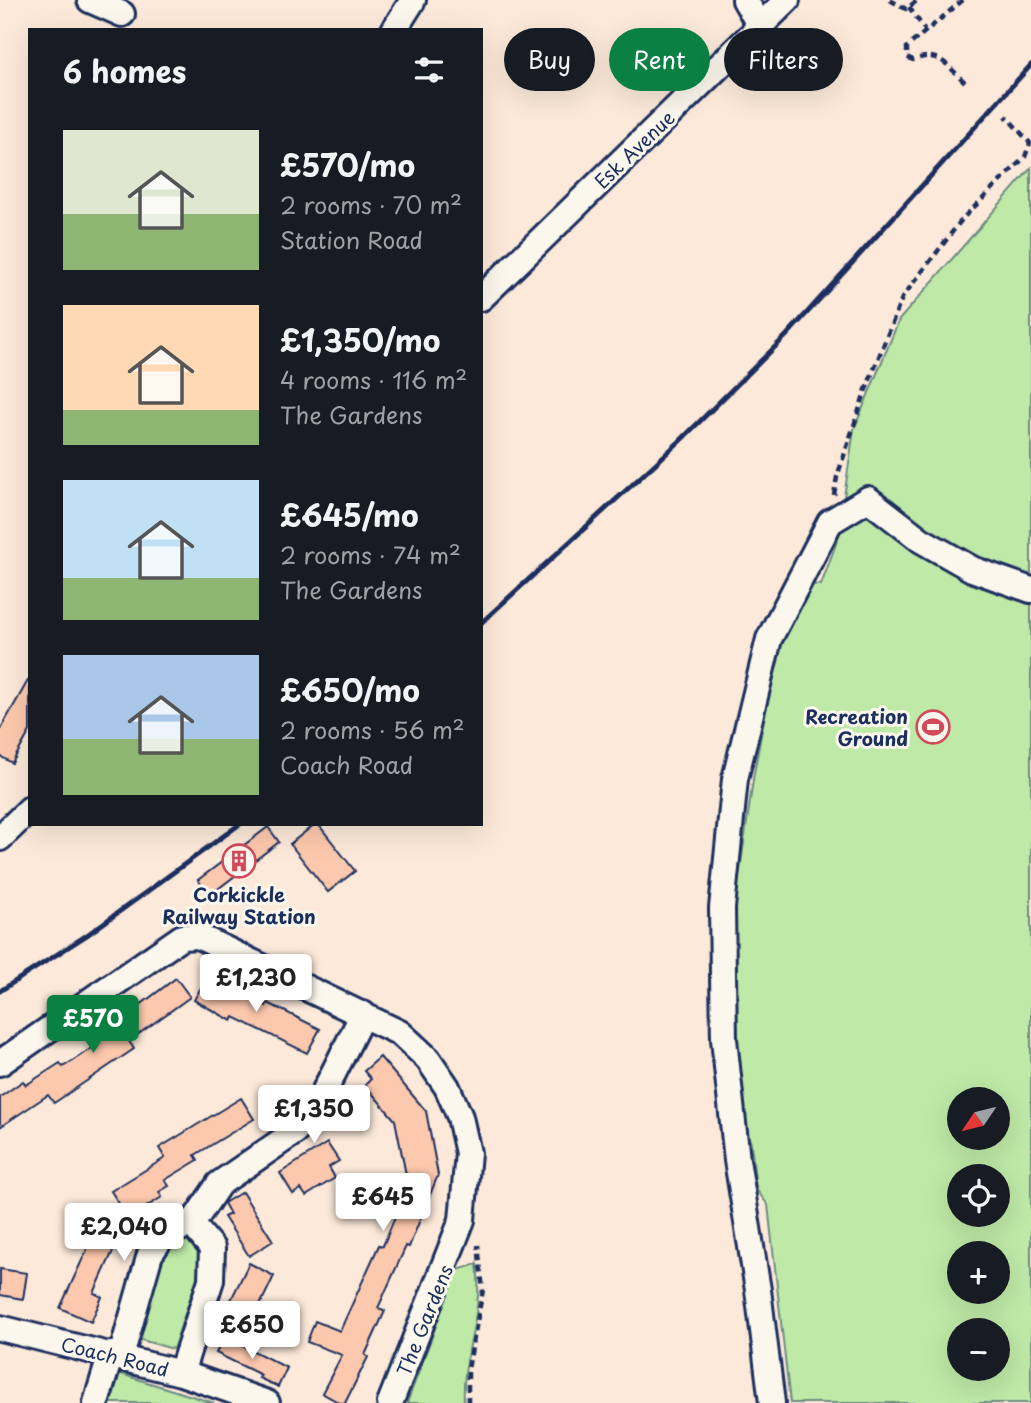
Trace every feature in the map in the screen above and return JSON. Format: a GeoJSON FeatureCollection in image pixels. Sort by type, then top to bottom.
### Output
{"type":"FeatureCollection","features":[{"type":"Feature","properties":{"kind":"street"},"geometry":{"type":"LineString","coordinates":[[90,0],[123,15]]}},
{"type":"Feature","properties":{"kind":"street"},"geometry":{"type":"LineString","coordinates":[[395,28],[413,0]]}},
{"type":"Feature","properties":{"kind":"street"},"geometry":{"type":"LineString","coordinates":[[745,0],[760,26]]}},
{"type":"Feature","properties":{"kind":"street","name":"Esk Avenue"},"geometry":{"type":"LineString","coordinates":[[483,296],[787,0]]}},
{"type":"Feature","properties":{"kind":"street"},"geometry":{"type":"LineString","coordinates":[[772,1403],[758,1290],[737,1160],[724,1039],[722,908],[735,779],[769,639],[830,522],[868,499],[921,540],[972,569],[1031,590]]}},
{"type":"Feature","properties":{"kind":"street"},"geometry":{"type":"LineString","coordinates":[[0,838],[28,811]]}},
{"type":"Feature","properties":{"kind":"street","name":"The Gardens"},"geometry":{"type":"LineString","coordinates":[[0,1063],[182,937],[198,936],[400,1033],[428,1059],[447,1087],[460,1117],[468,1153],[466,1193],[458,1234],[390,1403]]}},
{"type":"Feature","properties":{"kind":"street"},"geometry":{"type":"LineString","coordinates":[[96,1403],[116,1355],[150,1254],[165,1233],[192,1224],[219,1184],[296,1131],[316,1108],[363,1014]]}},
{"type":"Feature","properties":{"kind":"street"},"geometry":{"type":"LineString","coordinates":[[181,1373],[211,1280],[212,1248],[192,1224]]}},
{"type":"Feature","properties":{"kind":"street","name":"Coach Road"},"geometry":{"type":"LineString","coordinates":[[0,1328],[181,1373],[267,1403]]}},
{"type":"Feature","properties":{"kind":"path"},"geometry":{"type":"LineString","coordinates":[[890,0],[895,5],[909,7],[926,30]]}},
{"type":"Feature","properties":{"kind":"path"},"geometry":{"type":"LineString","coordinates":[[909,7],[918,0]]}},
{"type":"Feature","properties":{"kind":"path"},"geometry":{"type":"LineString","coordinates":[[963,0],[906,47],[907,57],[914,60],[937,56],[965,82]]}},
{"type":"Feature","properties":{"kind":"path"},"geometry":{"type":"LineString","coordinates":[[830,522],[837,477],[865,392],[902,298],[963,218],[1025,158],[1030,143],[1006,116]]}},
{"type":"Feature","properties":{"kind":"path"},"geometry":{"type":"LineString","coordinates":[[468,1403],[468,1369],[483,1290],[477,1238]]}},
{"type":"Feature","properties":{"kind":"green space"},"geometry":{"type":"Polygon","coordinates":[[[1031,168],[1031,1403],[790,1403],[768,1205],[756,1189],[751,1143],[745,1129],[737,1043],[734,912],[754,773],[776,654],[807,584],[821,585],[838,538],[854,429],[899,320],[1031,168]]]}},
{"type":"Feature","properties":{"kind":"green space"},"geometry":{"type":"Polygon","coordinates":[[[190,1234],[200,1245],[202,1263],[173,1349],[138,1339],[164,1248],[190,1234]]]}},
{"type":"Feature","properties":{"kind":"green space"},"geometry":{"type":"Polygon","coordinates":[[[477,1264],[477,1301],[466,1368],[464,1403],[407,1403],[457,1270],[477,1264]]]}},
{"type":"Feature","properties":{"kind":"green space"},"geometry":{"type":"Polygon","coordinates":[[[92,1365],[214,1403],[102,1403],[92,1365]]]}},
{"type":"Feature","properties":{"kind":"building"},"geometry":{"type":"Polygon","coordinates":[[[28,681],[28,735],[12,763],[0,756],[0,730],[28,681]]]}},
{"type":"Feature","properties":{"kind":"building"},"geometry":{"type":"Polygon","coordinates":[[[312,826],[320,826],[355,871],[328,892],[290,844],[312,826]]]}},
{"type":"Feature","properties":{"kind":"building","name":"Corkickle Railway Station"},"geometry":{"type":"Polygon","coordinates":[[[268,827],[279,842],[210,895],[198,880],[268,827]]]}},
{"type":"Feature","properties":{"kind":"building"},"geometry":{"type":"Polygon","coordinates":[[[209,973],[266,1006],[268,1003],[320,1029],[307,1053],[234,1017],[232,1021],[194,1000],[209,973]]]}},
{"type":"Feature","properties":{"kind":"building"},"geometry":{"type":"Polygon","coordinates":[[[176,978],[190,997],[129,1041],[134,1049],[54,1103],[48,1095],[0,1127],[0,1097],[23,1081],[26,1085],[60,1063],[63,1067],[98,1044],[95,1039],[176,978]]]}},
{"type":"Feature","properties":{"kind":"building"},"geometry":{"type":"Polygon","coordinates":[[[380,1057],[426,1111],[438,1175],[409,1247],[406,1246],[378,1308],[385,1311],[365,1355],[368,1357],[345,1403],[340,1403],[322,1393],[342,1355],[307,1342],[315,1321],[340,1331],[379,1245],[383,1246],[408,1185],[395,1120],[365,1085],[371,1079],[364,1071],[380,1057]]]}},
{"type":"Feature","properties":{"kind":"building"},"geometry":{"type":"Polygon","coordinates":[[[241,1098],[254,1119],[195,1155],[198,1160],[165,1180],[169,1186],[159,1192],[162,1197],[128,1218],[111,1191],[165,1158],[159,1148],[241,1098]]]}},
{"type":"Feature","properties":{"kind":"building"},"geometry":{"type":"Polygon","coordinates":[[[327,1143],[339,1161],[329,1167],[335,1178],[306,1196],[301,1189],[293,1194],[280,1173],[327,1143]]]}},
{"type":"Feature","properties":{"kind":"building"},"geometry":{"type":"Polygon","coordinates":[[[242,1192],[273,1241],[249,1256],[224,1217],[230,1214],[224,1203],[242,1192]]]}},
{"type":"Feature","properties":{"kind":"building"},"geometry":{"type":"Polygon","coordinates":[[[101,1219],[123,1229],[94,1293],[102,1297],[91,1322],[60,1308],[101,1219]]]}},
{"type":"Feature","properties":{"kind":"building"},"geometry":{"type":"Polygon","coordinates":[[[249,1263],[274,1276],[252,1322],[225,1312],[249,1263]]]}},
{"type":"Feature","properties":{"kind":"building"},"geometry":{"type":"Polygon","coordinates":[[[0,1269],[27,1273],[23,1299],[0,1295],[0,1269]]]}},
{"type":"Feature","properties":{"kind":"building"},"geometry":{"type":"Polygon","coordinates":[[[224,1336],[287,1368],[278,1387],[259,1378],[261,1375],[216,1353],[224,1336]]]}},
{"type":"Feature","properties":{"kind":"railway"},"geometry":{"type":"LineString","coordinates":[[483,621],[680,441],[787,335],[1031,65]]}},
{"type":"Feature","properties":{"kind":"railway"},"geometry":{"type":"LineString","coordinates":[[0,991],[87,935],[237,826]]}},
{"type":"Feature","properties":{"kind":"place","name":"Recreation Ground"},"geometry":{"type":"Point","coordinates":[933,727]}},
{"type":"Feature","properties":{"kind":"place","name":"Corkickle Railway Station"},"geometry":{"type":"Point","coordinates":[239,861]}}]}
